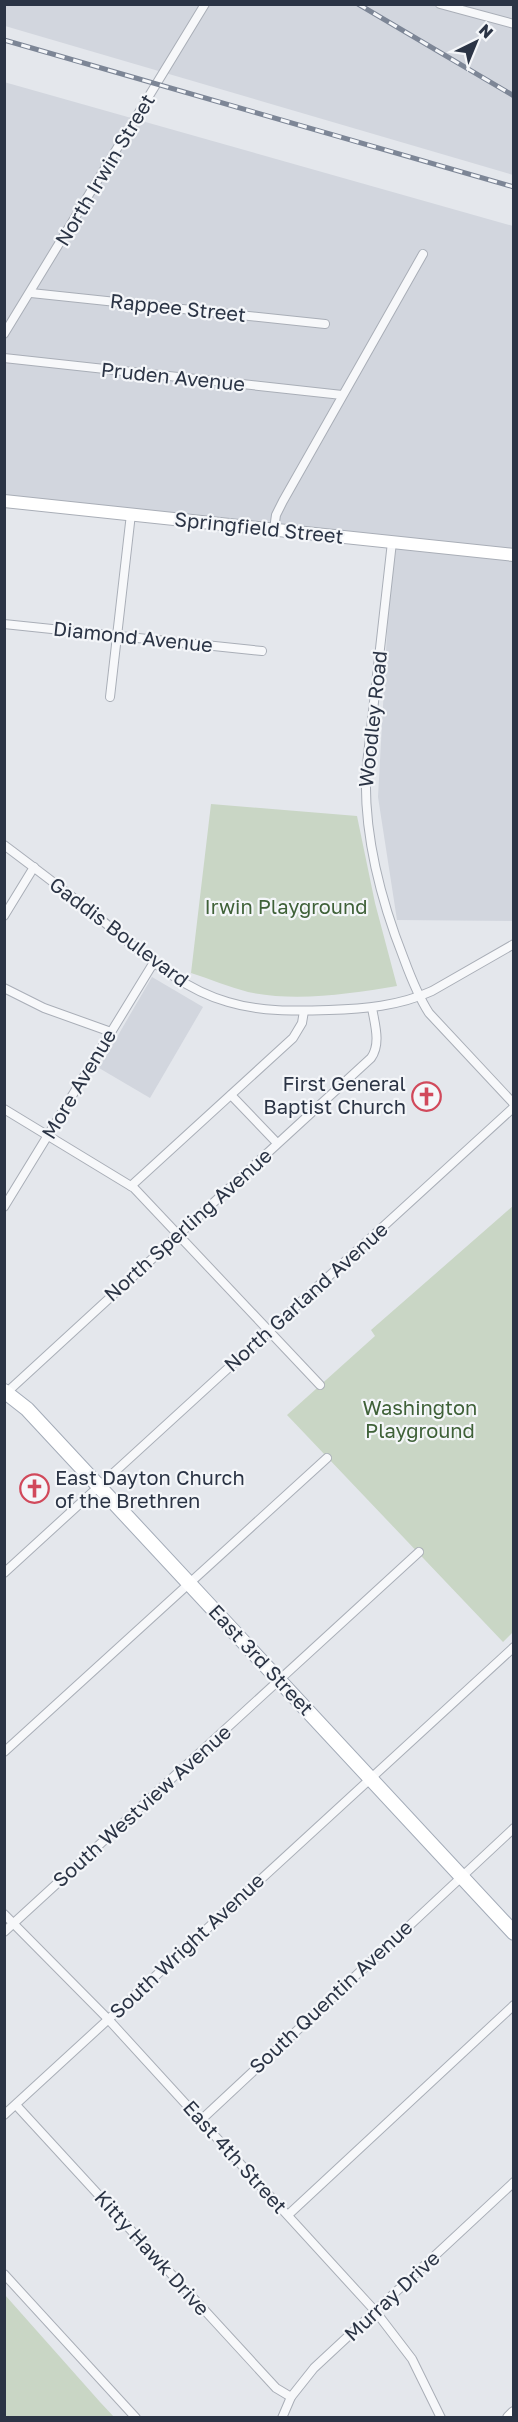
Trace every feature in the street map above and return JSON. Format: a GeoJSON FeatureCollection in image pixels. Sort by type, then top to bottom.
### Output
{"type":"FeatureCollection","features":[{"type":"Feature","properties":{"kind":"main road","name":"Springfield Street"},"geometry":{"type":"LineString","coordinates":[[4,501],[513,555]]}},
{"type":"Feature","properties":{"kind":"main road","name":"East 3rd Street"},"geometry":{"type":"LineString","coordinates":[[5,1392],[27,1409],[371,1777],[513,1933]]}},
{"type":"Feature","properties":{"kind":"main road"},"geometry":{"type":"LineString","coordinates":[[509,2418],[513,2413]]}},
{"type":"Feature","properties":{"kind":"street","name":"North Irwin Street"},"geometry":{"type":"LineString","coordinates":[[4,334],[205,4]]}},
{"type":"Feature","properties":{"kind":"street"},"geometry":{"type":"LineString","coordinates":[[440,4],[513,24]]}},
{"type":"Feature","properties":{"kind":"street"},"geometry":{"type":"LineString","coordinates":[[274,529],[276,514],[283,501],[423,254]]}},
{"type":"Feature","properties":{"kind":"street","name":"Rappee Street"},"geometry":{"type":"LineString","coordinates":[[31,293],[325,324]]}},
{"type":"Feature","properties":{"kind":"street","name":"Pruden Avenue"},"geometry":{"type":"LineString","coordinates":[[4,358],[342,395]]}},
{"type":"Feature","properties":{"kind":"street"},"geometry":{"type":"LineString","coordinates":[[110,697],[131,514]]}},
{"type":"Feature","properties":{"kind":"street","name":"Woodley Road"},"geometry":{"type":"LineString","coordinates":[[392,542],[366,773],[366,805],[373,852],[390,924],[418,997],[429,1013],[513,1106]]}},
{"type":"Feature","properties":{"kind":"street","name":"Diamond Avenue"},"geometry":{"type":"LineString","coordinates":[[4,624],[262,651]]}},
{"type":"Feature","properties":{"kind":"street","name":"Gaddis Boulevard"},"geometry":{"type":"LineString","coordinates":[[4,845],[188,986],[227,1002],[245,1006],[304,1011],[372,1008],[418,997],[513,944]]}},
{"type":"Feature","properties":{"kind":"street"},"geometry":{"type":"LineString","coordinates":[[4,916],[33,867]]}},
{"type":"Feature","properties":{"kind":"street","name":"More Avenue"},"geometry":{"type":"LineString","coordinates":[[4,1207],[154,962]]}},
{"type":"Feature","properties":{"kind":"street"},"geometry":{"type":"LineString","coordinates":[[4,988],[44,1008],[111,1032]]}},
{"type":"Feature","properties":{"kind":"street","name":"North Sperling Avenue"},"geometry":{"type":"LineString","coordinates":[[5,1392],[370,1058],[375,1051],[376,1032],[372,1008]]}},
{"type":"Feature","properties":{"kind":"street"},"geometry":{"type":"LineString","coordinates":[[131,1186],[293,1038],[302,1023],[304,1011]]}},
{"type":"Feature","properties":{"kind":"street"},"geometry":{"type":"LineString","coordinates":[[231,1095],[277,1143]]}},
{"type":"Feature","properties":{"kind":"street","name":"North Garland Avenue"},"geometry":{"type":"LineString","coordinates":[[4,1573],[513,1106]]}},
{"type":"Feature","properties":{"kind":"street"},"geometry":{"type":"LineString","coordinates":[[4,1110],[131,1186],[320,1385]]}},
{"type":"Feature","properties":{"kind":"street"},"geometry":{"type":"LineString","coordinates":[[4,1752],[327,1458]]}},
{"type":"Feature","properties":{"kind":"street","name":"South Westview Avenue"},"geometry":{"type":"LineString","coordinates":[[4,1932],[418,1552]]}},
{"type":"Feature","properties":{"kind":"street","name":"South Wright Avenue"},"geometry":{"type":"LineString","coordinates":[[4,2115],[513,1647]]}},
{"type":"Feature","properties":{"kind":"street","name":"South Quentin Avenue"},"geometry":{"type":"LineString","coordinates":[[201,2120],[513,1828]]}},
{"type":"Feature","properties":{"kind":"street","name":"East 4th Street"},"geometry":{"type":"LineString","coordinates":[[4,1914],[108,2019],[376,2312],[412,2359],[441,2418]]}},
{"type":"Feature","properties":{"kind":"street"},"geometry":{"type":"LineString","coordinates":[[288,2215],[513,2005]]}},
{"type":"Feature","properties":{"kind":"street","name":"Kitty Hawk Drive"},"geometry":{"type":"LineString","coordinates":[[16,2105],[276,2388],[291,2397]]}},
{"type":"Feature","properties":{"kind":"street","name":"Murray Drive"},"geometry":{"type":"LineString","coordinates":[[282,2418],[291,2397],[314,2368],[513,2182]]}},
{"type":"Feature","properties":{"kind":"street"},"geometry":{"type":"LineString","coordinates":[[4,2274],[136,2418]]}},
{"type":"Feature","properties":{"kind":"shaded area"},"geometry":{"type":"Polygon","coordinates":[[[4,5],[513,5],[513,175],[5,26],[4,5]]]}},
{"type":"Feature","properties":{"kind":"shaded area"},"geometry":{"type":"Polygon","coordinates":[[[4,82],[513,226],[513,921],[397,920],[378,797],[392,542],[5,497],[4,82]]]}},
{"type":"Feature","properties":{"kind":"shaded area"},"geometry":{"type":"Polygon","coordinates":[[[152,977],[203,1007],[150,1098],[99,1068],[152,977]]]}},
{"type":"Feature","properties":{"kind":"green space","name":"Irwin Playground"},"geometry":{"type":"Polygon","coordinates":[[[211,804],[357,816],[375,903],[397,986],[304,997],[266,995],[234,988],[191,973],[211,804]]]}},
{"type":"Feature","properties":{"kind":"green space","name":"Washington Playground"},"geometry":{"type":"Polygon","coordinates":[[[513,1206],[513,1632],[503,1642],[287,1415],[375,1336],[371,1330],[513,1206]]]}},
{"type":"Feature","properties":{"kind":"green space"},"geometry":{"type":"Polygon","coordinates":[[[5,2295],[100,2402],[114,2417],[5,2417],[5,2295]]]}},
{"type":"Feature","properties":{"kind":"railway"},"geometry":{"type":"LineString","coordinates":[[358,4],[514,96]]}},
{"type":"Feature","properties":{"kind":"railway"},"geometry":{"type":"LineString","coordinates":[[4,40],[514,187]]}},
{"type":"Feature","properties":{"kind":"place","name":"First General Baptist Church"},"geometry":{"type":"Point","coordinates":[427,1096]}},
{"type":"Feature","properties":{"kind":"place","name":"East Dayton Church of the Brethren"},"geometry":{"type":"Point","coordinates":[34,1489]}}]}
